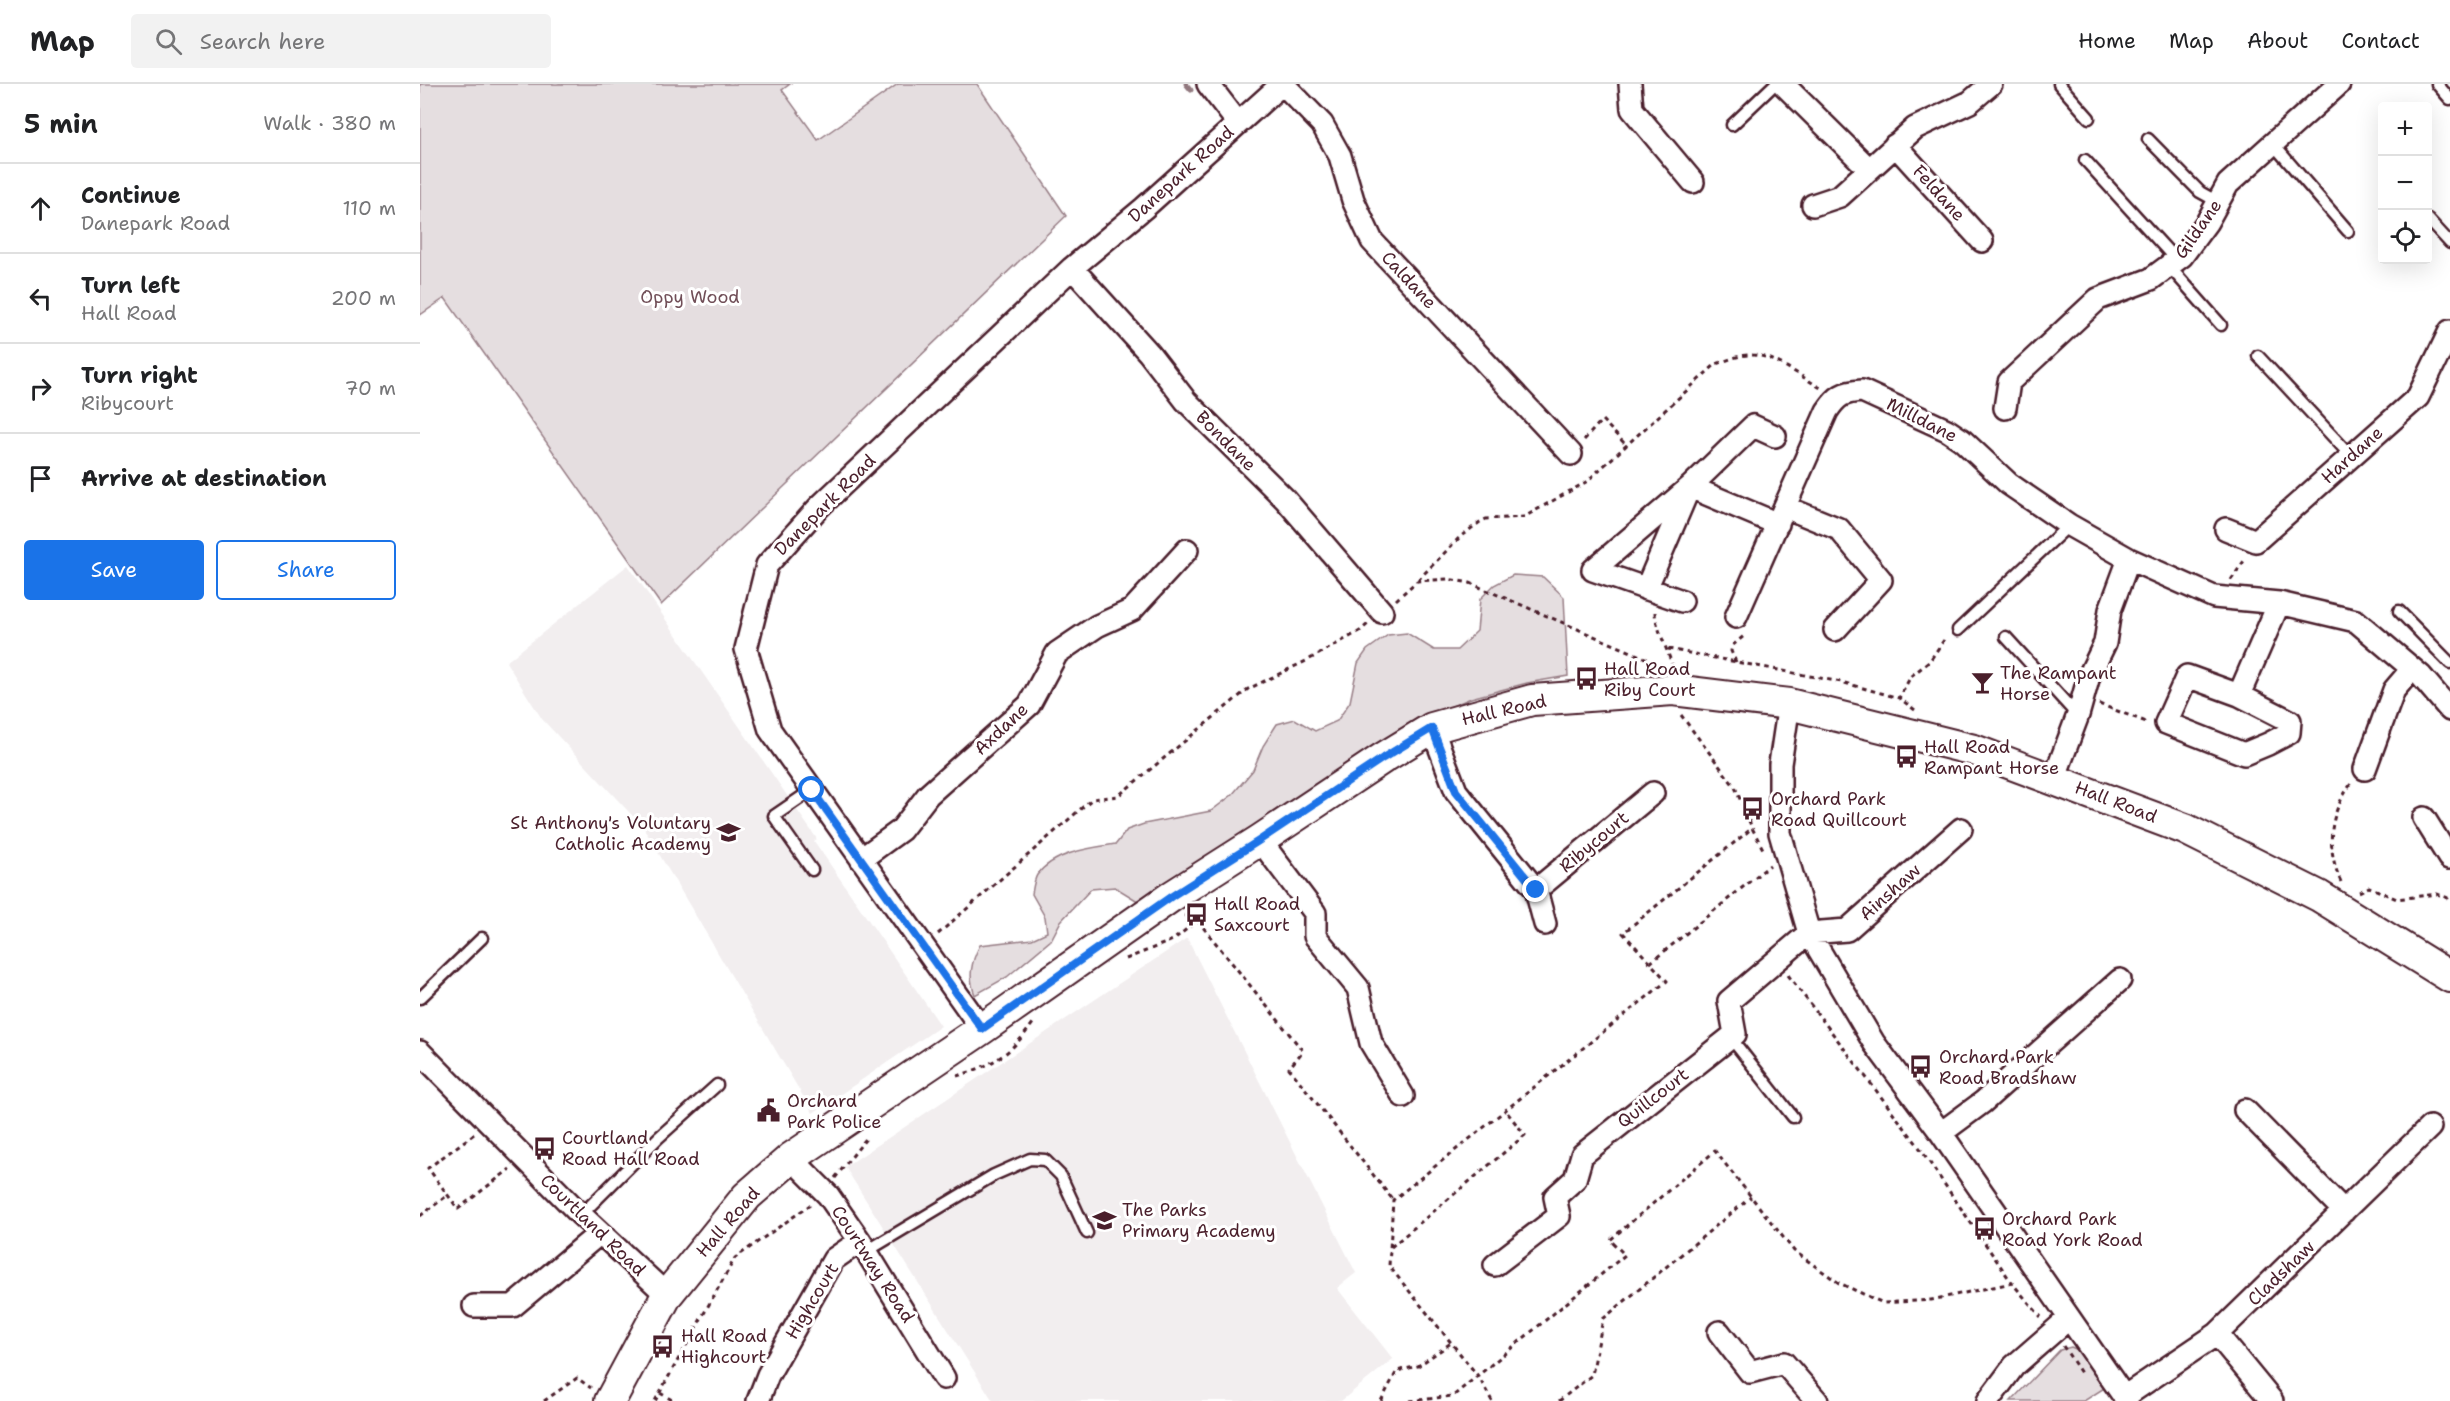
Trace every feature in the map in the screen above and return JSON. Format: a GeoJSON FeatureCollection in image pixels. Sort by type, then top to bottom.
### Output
{"type":"FeatureCollection","features":[{"type":"Feature","properties":{"kind":"street"},"geometry":{"type":"LineString","coordinates":[[1208,84],[1238,123]]}},
{"type":"Feature","properties":{"kind":"street","name":"Danepark Road"},"geometry":{"type":"LineString","coordinates":[[982,1029],[770,730],[746,649],[767,565],[819,507],[1072,268],[1282,84]]}},
{"type":"Feature","properties":{"kind":"street","name":"Caldane"},"geometry":{"type":"LineString","coordinates":[[1282,84],[1322,124],[1340,156],[1353,200],[1372,241],[1571,454]]}},
{"type":"Feature","properties":{"kind":"street"},"geometry":{"type":"LineString","coordinates":[[1630,84],[1632,109],[1693,182]]}},
{"type":"Feature","properties":{"kind":"street"},"geometry":{"type":"LineString","coordinates":[[1783,84],[1869,169]]}},
{"type":"Feature","properties":{"kind":"street"},"geometry":{"type":"LineString","coordinates":[[1813,205],[1840,196],[1915,128],[1970,102],[1991,84]]}},
{"type":"Feature","properties":{"kind":"street","name":"Gildane"},"geometry":{"type":"LineString","coordinates":[[2006,408],[2008,382],[2098,299],[2151,279],[2173,263],[2188,248],[2228,184],[2339,84]]}},
{"type":"Feature","properties":{"kind":"street","name":"Feldane"},"geometry":{"type":"LineString","coordinates":[[1896,145],[1982,241]]}},
{"type":"Feature","properties":{"kind":"street","name":"Bondane"},"geometry":{"type":"LineString","coordinates":[[1072,268],[1149,353],[1186,401],[1285,499],[1382,612]]}},
{"type":"Feature","properties":{"kind":"street","name":"Hardane"},"geometry":{"type":"LineString","coordinates":[[2256,541],[2418,397],[2450,331]]}},
{"type":"Feature","properties":{"kind":"street","name":"Milldane"},"geometry":{"type":"LineString","coordinates":[[1837,396],[1862,391],[1947,430],[1962,440],[2009,484],[2069,525],[2129,559],[2214,597],[2279,603],[2356,621],[2412,669],[2450,710]]}},
{"type":"Feature","properties":{"kind":"street"},"geometry":{"type":"LineString","coordinates":[[1736,617],[1827,411],[1837,396]]}},
{"type":"Feature","properties":{"kind":"street"},"geometry":{"type":"LineString","coordinates":[[1682,601],[1593,570],[1690,487],[1753,426],[1775,436]]}},
{"type":"Feature","properties":{"kind":"street"},"geometry":{"type":"LineString","coordinates":[[1690,487],[1781,515],[1839,529],[1881,580],[1835,630]]}},
{"type":"Feature","properties":{"kind":"street"},"geometry":{"type":"LineString","coordinates":[[1651,591],[1690,487]]}},
{"type":"Feature","properties":{"kind":"street"},"geometry":{"type":"LineString","coordinates":[[2226,529],[2256,541]]}},
{"type":"Feature","properties":{"kind":"street","name":"Axdane"},"geometry":{"type":"LineString","coordinates":[[861,858],[901,830],[928,795],[1029,705],[1057,652],[1097,626],[1131,610],[1187,550]]}},
{"type":"Feature","properties":{"kind":"street"},"geometry":{"type":"LineString","coordinates":[[2054,779],[2089,676],[2105,643],[2110,610],[2129,559]]}},
{"type":"Feature","properties":{"kind":"street"},"geometry":{"type":"LineString","coordinates":[[2239,695],[2279,603]]}},
{"type":"Feature","properties":{"kind":"street"},"geometry":{"type":"LineString","coordinates":[[2365,770],[2394,690],[2412,669]]}},
{"type":"Feature","properties":{"kind":"street"},"geometry":{"type":"LineString","coordinates":[[2187,676],[2239,695],[2290,721],[2289,733],[2244,754],[2166,723],[2187,676]]}},
{"type":"Feature","properties":{"kind":"street","name":"Hall Road"},"geometry":{"type":"LineString","coordinates":[[610,1401],[667,1294],[747,1197],[790,1158],[982,1029],[1172,896],[1383,758],[1432,728],[1532,700],[1673,690],[1789,704],[1974,750],[2185,829],[2319,896],[2345,903],[2450,977]]}},
{"type":"Feature","properties":{"kind":"street"},"geometry":{"type":"LineString","coordinates":[[1789,704],[1780,764],[1780,833],[1809,933],[1874,1043],[1941,1133],[2126,1399]]}},
{"type":"Feature","properties":{"kind":"street"},"geometry":{"type":"LineString","coordinates":[[1432,728],[1456,791],[1536,890],[1545,924]]}},
{"type":"Feature","properties":{"kind":"street","name":"Ribycourt"},"geometry":{"type":"LineString","coordinates":[[1536,890],[1653,793]]}},
{"type":"Feature","properties":{"kind":"street"},"geometry":{"type":"LineString","coordinates":[[2424,818],[2450,859]]}},
{"type":"Feature","properties":{"kind":"street","name":"Ainshaw"},"geometry":{"type":"LineString","coordinates":[[1809,933],[1847,930],[1961,829]]}},
{"type":"Feature","properties":{"kind":"street"},"geometry":{"type":"LineString","coordinates":[[1260,840],[1315,913],[1315,936],[1358,988],[1371,1043],[1404,1096]]}},
{"type":"Feature","properties":{"kind":"street"},"geometry":{"type":"LineString","coordinates":[[1730,1037],[1735,1034],[1729,1002],[1809,933]]}},
{"type":"Feature","properties":{"kind":"street"},"geometry":{"type":"LineString","coordinates":[[1941,1133],[1983,1102],[2120,980]]}},
{"type":"Feature","properties":{"kind":"street","name":"Quillcourt"},"geometry":{"type":"LineString","coordinates":[[1495,1265],[1559,1216],[1555,1197],[1575,1179],[1582,1155],[1730,1037]]}},
{"type":"Feature","properties":{"kind":"street","name":"Courtland Road"},"geometry":{"type":"LineString","coordinates":[[420,1052],[581,1215],[667,1294]]}},
{"type":"Feature","properties":{"kind":"street"},"geometry":{"type":"LineString","coordinates":[[2245,1110],[2344,1211]]}},
{"type":"Feature","properties":{"kind":"street","name":"Cladshaw"},"geometry":{"type":"LineString","coordinates":[[2126,1399],[2217,1334],[2430,1126]]}},
{"type":"Feature","properties":{"kind":"street","name":"Courtway Road"},"geometry":{"type":"LineString","coordinates":[[790,1158],[825,1192],[863,1246],[944,1378]]}},
{"type":"Feature","properties":{"kind":"street"},"geometry":{"type":"LineString","coordinates":[[474,1306],[513,1306],[600,1233]]}},
{"type":"Feature","properties":{"kind":"street","name":"Highcourt"},"geometry":{"type":"LineString","coordinates":[[758,1401],[768,1375],[834,1259],[863,1246]]}},
{"type":"Feature","properties":{"kind":"street"},"geometry":{"type":"LineString","coordinates":[[1988,1401],[2014,1365],[2069,1318]]}},
{"type":"Feature","properties":{"kind":"street"},"geometry":{"type":"LineString","coordinates":[[1719,1332],[1750,1372],[1784,1363],[1817,1401]]}},
{"type":"Feature","properties":{"kind":"street"},"geometry":{"type":"LineString","coordinates":[[2217,1334],[2272,1401]]}},
{"type":"Feature","properties":{"kind":"lane"},"geometry":{"type":"LineString","coordinates":[[1732,124],[1775,84]]}},
{"type":"Feature","properties":{"kind":"lane"},"geometry":{"type":"LineString","coordinates":[[2059,84],[2089,118]]}},
{"type":"Feature","properties":{"kind":"lane"},"geometry":{"type":"LineString","coordinates":[[2437,84],[2450,99]]}},
{"type":"Feature","properties":{"kind":"lane"},"geometry":{"type":"LineString","coordinates":[[2148,139],[2200,192],[2218,202]]}},
{"type":"Feature","properties":{"kind":"lane"},"geometry":{"type":"LineString","coordinates":[[2272,144],[2348,231]]}},
{"type":"Feature","properties":{"kind":"lane"},"geometry":{"type":"LineString","coordinates":[[2085,160],[2173,263],[2221,325]]}},
{"type":"Feature","properties":{"kind":"lane"},"geometry":{"type":"LineString","coordinates":[[2432,224],[2450,243]]}},
{"type":"Feature","properties":{"kind":"lane"},"geometry":{"type":"LineString","coordinates":[[2258,356],[2351,456]]}},
{"type":"Feature","properties":{"kind":"lane"},"geometry":{"type":"LineString","coordinates":[[1958,630],[2069,525]]}},
{"type":"Feature","properties":{"kind":"lane"},"geometry":{"type":"LineString","coordinates":[[2399,611],[2450,663]]}},
{"type":"Feature","properties":{"kind":"lane"},"geometry":{"type":"LineString","coordinates":[[2006,637],[2080,707]]}},
{"type":"Feature","properties":{"kind":"lane"},"geometry":{"type":"LineString","coordinates":[[812,790],[774,816],[812,870]]}},
{"type":"Feature","properties":{"kind":"lane"},"geometry":{"type":"LineString","coordinates":[[420,998],[482,938]]}},
{"type":"Feature","properties":{"kind":"lane"},"geometry":{"type":"LineString","coordinates":[[1730,1037],[1793,1117]]}},
{"type":"Feature","properties":{"kind":"lane"},"geometry":{"type":"LineString","coordinates":[[581,1215],[658,1138],[717,1085]]}},
{"type":"Feature","properties":{"kind":"lane"},"geometry":{"type":"LineString","coordinates":[[863,1246],[994,1175],[1030,1159],[1045,1160],[1061,1176],[1087,1233]]}},
{"type":"Feature","properties":{"kind":"path"},"geometry":{"type":"LineString","coordinates":[[1417,581],[1461,536],[1480,522],[1486,519],[1524,518],[1580,486],[1716,364],[1735,357],[1753,355],[1768,358],[1837,396]]}},
{"type":"Feature","properties":{"kind":"path"},"geometry":{"type":"LineString","coordinates":[[1571,454],[1602,420],[1626,445]]}},
{"type":"Feature","properties":{"kind":"path"},"geometry":{"type":"LineString","coordinates":[[2214,597],[2236,575],[2256,541]]}},
{"type":"Feature","properties":{"kind":"path"},"geometry":{"type":"LineString","coordinates":[[1651,591],[1655,620],[1668,649],[1674,670]]}},
{"type":"Feature","properties":{"kind":"path"},"geometry":{"type":"LineString","coordinates":[[1899,698],[1911,676],[1929,662],[1949,634],[1958,630]]}},
{"type":"Feature","properties":{"kind":"path"},"geometry":{"type":"LineString","coordinates":[[924,947],[1092,799],[1118,796],[1248,689],[1308,660],[1360,631]]}},
{"type":"Feature","properties":{"kind":"path"},"geometry":{"type":"LineString","coordinates":[[1668,649],[1841,682],[1899,698],[1923,718],[1922,737]]}},
{"type":"Feature","properties":{"kind":"path"},"geometry":{"type":"LineString","coordinates":[[2080,707],[2154,724],[2166,723]]}},
{"type":"Feature","properties":{"kind":"path"},"geometry":{"type":"LineString","coordinates":[[2345,903],[2345,891],[2332,858],[2330,834],[2342,797],[2352,782],[2365,770]]}},
{"type":"Feature","properties":{"kind":"path"},"geometry":{"type":"LineString","coordinates":[[1393,1200],[1667,981],[1623,933],[1752,828]]}},
{"type":"Feature","properties":{"kind":"path"},"geometry":{"type":"LineString","coordinates":[[1650,963],[1772,864]]}},
{"type":"Feature","properties":{"kind":"path"},"geometry":{"type":"LineString","coordinates":[[2345,903],[2369,887],[2397,899],[2437,894],[2448,898],[2450,896]]}},
{"type":"Feature","properties":{"kind":"path"},"geometry":{"type":"LineString","coordinates":[[1172,896],[1193,924]]}},
{"type":"Feature","properties":{"kind":"path"},"geometry":{"type":"LineString","coordinates":[[1121,961],[1173,940],[1198,921],[1303,1050],[1289,1068],[1393,1200],[1389,1266],[1478,1376],[1492,1401]]}},
{"type":"Feature","properties":{"kind":"path"},"geometry":{"type":"LineString","coordinates":[[1785,971],[1917,1144],[2013,1283],[2053,1332],[2083,1375]]}},
{"type":"Feature","properties":{"kind":"path"},"geometry":{"type":"LineString","coordinates":[[954,1076],[984,1068],[1018,1044],[1038,1015]]}},
{"type":"Feature","properties":{"kind":"path"},"geometry":{"type":"LineString","coordinates":[[1390,1248],[1524,1135],[1506,1111]]}},
{"type":"Feature","properties":{"kind":"path"},"geometry":{"type":"LineString","coordinates":[[489,1123],[428,1168],[458,1209],[523,1158]]}},
{"type":"Feature","properties":{"kind":"path"},"geometry":{"type":"LineString","coordinates":[[656,1401],[735,1258],[817,1200],[871,1132]]}},
{"type":"Feature","properties":{"kind":"path"},"geometry":{"type":"LineString","coordinates":[[1410,1401],[1453,1396],[1478,1376],[1624,1255],[1610,1240],[1715,1151],[1794,1251],[1839,1283],[1883,1303],[1931,1300],[2013,1283]]}},
{"type":"Feature","properties":{"kind":"path"},"geometry":{"type":"LineString","coordinates":[[420,1216],[448,1195]]}},
{"type":"Feature","properties":{"kind":"path"},"geometry":{"type":"LineString","coordinates":[[1559,1401],[1592,1375],[1603,1319],[1751,1197]]}},
{"type":"Feature","properties":{"kind":"path"},"geometry":{"type":"LineString","coordinates":[[1381,1401],[1396,1371],[1418,1366],[1451,1343]]}},
{"type":"Feature","properties":{"kind":"path"},"geometry":{"type":"LineString","coordinates":[[544,1401],[577,1378],[610,1401]]}},
{"type":"Feature","properties":{"kind":"path"},"geometry":{"type":"LineString","coordinates":[[660,1393],[674,1401]]}},
{"type":"Feature","properties":{"kind":"shaded area","name":"St Anthony's Voluntary Catholic Academy"},"geometry":{"type":"Polygon","coordinates":[[[628,565],[817,839],[814,841],[941,1026],[813,1113],[643,827],[542,719],[506,662],[628,565]]]}},
{"type":"Feature","properties":{"kind":"shaded area","name":"The Parks Primary Academy"},"geometry":{"type":"Polygon","coordinates":[[[1187,938],[1356,1273],[1337,1288],[1393,1359],[1341,1401],[993,1401],[845,1167],[1187,938]]]}},
{"type":"Feature","properties":{"kind":"green space","name":"Oppy Wood"},"geometry":{"type":"Polygon","coordinates":[[[420,84],[790,84],[782,90],[818,140],[898,84],[977,84],[1066,216],[661,605],[445,298],[420,315],[420,84]]]}},
{"type":"Feature","properties":{"kind":"green space"},"geometry":{"type":"Polygon","coordinates":[[[1513,575],[1543,577],[1564,597],[1568,676],[1527,683],[1471,698],[1405,726],[1141,903],[1115,887],[1091,889],[1061,921],[1051,940],[1007,977],[975,995],[972,970],[974,957],[980,945],[1032,939],[1047,932],[1045,917],[1032,894],[1036,877],[1044,867],[1073,852],[1116,844],[1127,830],[1144,824],[1211,811],[1232,795],[1253,770],[1263,746],[1277,724],[1295,719],[1315,731],[1337,721],[1350,702],[1358,663],[1367,650],[1388,635],[1407,633],[1434,650],[1457,650],[1477,631],[1480,599],[1494,585],[1513,575]]]}},
{"type":"Feature","properties":{"kind":"green space"},"geometry":{"type":"Polygon","coordinates":[[[2071,1347],[2085,1353],[2109,1385],[2084,1401],[2011,1401],[2060,1350],[2071,1347]]]}},
{"type":"Feature","properties":{"kind":"waterway"},"geometry":{"type":"LineString","coordinates":[[1186,84],[1191,90]]}},
{"type":"Feature","properties":{"kind":"place","name":"Hall Road Riby Court"},"geometry":{"type":"Point","coordinates":[1586,679]}},
{"type":"Feature","properties":{"kind":"place","name":"The Rampant Horse"},"geometry":{"type":"Point","coordinates":[1982,683]}},
{"type":"Feature","properties":{"kind":"place","name":"Hall Road Rampant Horse"},"geometry":{"type":"Point","coordinates":[1906,757]}},
{"type":"Feature","properties":{"kind":"place","name":"Orchard Park Road Quillcourt"},"geometry":{"type":"Point","coordinates":[1753,809]}},
{"type":"Feature","properties":{"kind":"place","name":"St Anthony's Voluntary Catholic Academy"},"geometry":{"type":"Point","coordinates":[729,833]}},
{"type":"Feature","properties":{"kind":"place","name":"Hall Road Saxcourt"},"geometry":{"type":"Point","coordinates":[1196,914]}},
{"type":"Feature","properties":{"kind":"place","name":"Orchard Park Road Bradshaw"},"geometry":{"type":"Point","coordinates":[1921,1067]}},
{"type":"Feature","properties":{"kind":"place","name":"Orchard Park Police"},"geometry":{"type":"Point","coordinates":[769,1111]}},
{"type":"Feature","properties":{"kind":"place","name":"Courtland Road Hall Road"},"geometry":{"type":"Point","coordinates":[544,1148]}},
{"type":"Feature","properties":{"kind":"place","name":"The Parks Primary Academy"},"geometry":{"type":"Point","coordinates":[1104,1220]}},
{"type":"Feature","properties":{"kind":"place","name":"Orchard Park Road York Road"},"geometry":{"type":"Point","coordinates":[1984,1229]}},
{"type":"Feature","properties":{"kind":"place","name":"Hall Road Highcourt"},"geometry":{"type":"Point","coordinates":[663,1346]}},
{"type":"Feature","properties":{"kind":"route"},"geometry":{"type":"LineString","coordinates":[[812,790],[982,1029],[1172,896],[1432,728],[1456,791],[1536,890]]}}]}
